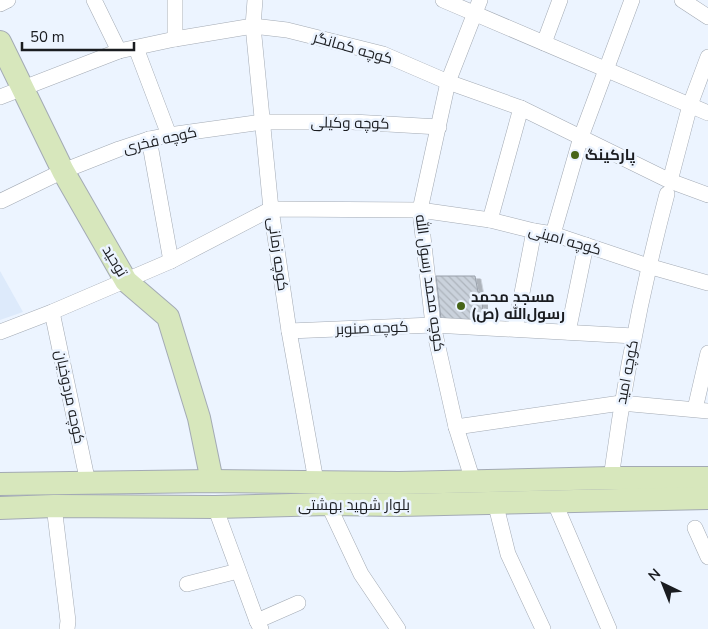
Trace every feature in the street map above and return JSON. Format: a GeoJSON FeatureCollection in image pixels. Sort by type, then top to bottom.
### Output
{"type":"FeatureCollection","features":[{"type":"Feature","properties":{"kind":"main road","name":"توحید"},"geometry":{"type":"LineString","coordinates":[[0,42],[63,171],[126,281],[168,317],[199,418],[212,481]]}},
{"type":"Feature","properties":{"kind":"main road","name":"بلوار شهید بهشتی"},"geometry":{"type":"LineString","coordinates":[[0,484],[212,481],[399,483],[610,478],[708,478]]}},
{"type":"Feature","properties":{"kind":"main road","name":"بلوار شهید بهشتی"},"geometry":{"type":"LineString","coordinates":[[0,508],[54,506],[400,505],[708,498]]}},
{"type":"Feature","properties":{"kind":"street"},"geometry":{"type":"LineString","coordinates":[[0,4],[8,0]]}},
{"type":"Feature","properties":{"kind":"street"},"geometry":{"type":"LineString","coordinates":[[94,0],[120,51]]}},
{"type":"Feature","properties":{"kind":"street"},"geometry":{"type":"LineString","coordinates":[[175,0],[175,39]]}},
{"type":"Feature","properties":{"kind":"street","name":"کوچه زمانی"},"geometry":{"type":"LineString","coordinates":[[255,0],[253,26],[271,209],[289,331],[316,481]]}},
{"type":"Feature","properties":{"kind":"street"},"geometry":{"type":"LineString","coordinates":[[443,0],[478,7],[544,43],[708,113]]}},
{"type":"Feature","properties":{"kind":"street"},"geometry":{"type":"LineString","coordinates":[[544,43],[560,0]]}},
{"type":"Feature","properties":{"kind":"street"},"geometry":{"type":"LineString","coordinates":[[553,234],[581,137],[632,0]]}},
{"type":"Feature","properties":{"kind":"street"},"geometry":{"type":"LineString","coordinates":[[682,0],[708,17]]}},
{"type":"Feature","properties":{"kind":"street","name":"کوچه محمد رسول الله"},"geometry":{"type":"LineString","coordinates":[[473,481],[456,427],[433,325],[420,210],[448,82],[478,7]]}},
{"type":"Feature","properties":{"kind":"street","name":"کوچه کمانگر"},"geometry":{"type":"LineString","coordinates":[[0,97],[120,51],[175,39],[253,26],[287,30],[383,54],[448,82],[521,108],[581,137],[669,188],[708,195]]}},
{"type":"Feature","properties":{"kind":"street"},"geometry":{"type":"LineString","coordinates":[[136,48],[169,135]]}},
{"type":"Feature","properties":{"kind":"street","name":"کوچه امید"},"geometry":{"type":"LineString","coordinates":[[610,478],[621,404],[648,266],[690,105],[708,57]]}},
{"type":"Feature","properties":{"kind":"street"},"geometry":{"type":"LineString","coordinates":[[490,220],[521,108]]}},
{"type":"Feature","properties":{"kind":"street","name":"کوچه وکیلی"},"geometry":{"type":"LineString","coordinates":[[262,122],[353,122],[439,127]]}},
{"type":"Feature","properties":{"kind":"street","name":"کوچه فخری"},"geometry":{"type":"LineString","coordinates":[[1,201],[63,171],[149,139],[262,122]]}},
{"type":"Feature","properties":{"kind":"street"},"geometry":{"type":"LineString","coordinates":[[149,139],[171,261]]}},
{"type":"Feature","properties":{"kind":"street"},"geometry":{"type":"LineString","coordinates":[[0,332],[171,261],[271,209]]}},
{"type":"Feature","properties":{"kind":"street","name":"کوچه امینی"},"geometry":{"type":"LineString","coordinates":[[271,209],[420,210],[490,220],[553,234],[648,266],[708,282]]}},
{"type":"Feature","properties":{"kind":"street"},"geometry":{"type":"LineString","coordinates":[[516,330],[534,231]]}},
{"type":"Feature","properties":{"kind":"street"},"geometry":{"type":"LineString","coordinates":[[568,332],[586,245]]}},
{"type":"Feature","properties":{"kind":"street","name":"کوچه مردوخیان"},"geometry":{"type":"LineString","coordinates":[[52,312],[88,483]]}},
{"type":"Feature","properties":{"kind":"street","name":"کوچه صنوبر"},"geometry":{"type":"LineString","coordinates":[[289,331],[433,325],[634,336]]}},
{"type":"Feature","properties":{"kind":"street"},"geometry":{"type":"LineString","coordinates":[[456,427],[621,404],[701,410],[708,353]]}},
{"type":"Feature","properties":{"kind":"street"},"geometry":{"type":"LineString","coordinates":[[554,501],[609,629]]}},
{"type":"Feature","properties":{"kind":"street"},"geometry":{"type":"LineString","coordinates":[[495,502],[508,554],[543,629]]}},
{"type":"Feature","properties":{"kind":"street"},"geometry":{"type":"LineString","coordinates":[[328,504],[361,574],[398,629]]}},
{"type":"Feature","properties":{"kind":"street"},"geometry":{"type":"LineString","coordinates":[[54,506],[71,626]]}},
{"type":"Feature","properties":{"kind":"street"},"geometry":{"type":"LineString","coordinates":[[215,507],[259,625],[298,603]]}},
{"type":"Feature","properties":{"kind":"street"},"geometry":{"type":"LineString","coordinates":[[695,528],[708,557]]}},
{"type":"Feature","properties":{"kind":"street"},"geometry":{"type":"LineString","coordinates":[[187,584],[238,571]]}},
{"type":"Feature","properties":{"kind":"shaded area"},"geometry":{"type":"Polygon","coordinates":[[[0,271],[23,312],[0,320],[0,271]]]}},
{"type":"Feature","properties":{"kind":"building","name":"مسجد محمد رسول‌الله (ص)"},"geometry":{"type":"Polygon","coordinates":[[[436,276],[475,276],[478,292],[482,292],[483,321],[441,319],[436,276]]]}},
{"type":"Feature","properties":{"kind":"place","name":"پارکینگ"},"geometry":{"type":"Point","coordinates":[575,155]}},
{"type":"Feature","properties":{"kind":"place","name":"مسجد محمد رسول‌الله (ص)"},"geometry":{"type":"Point","coordinates":[461,306]}}]}
